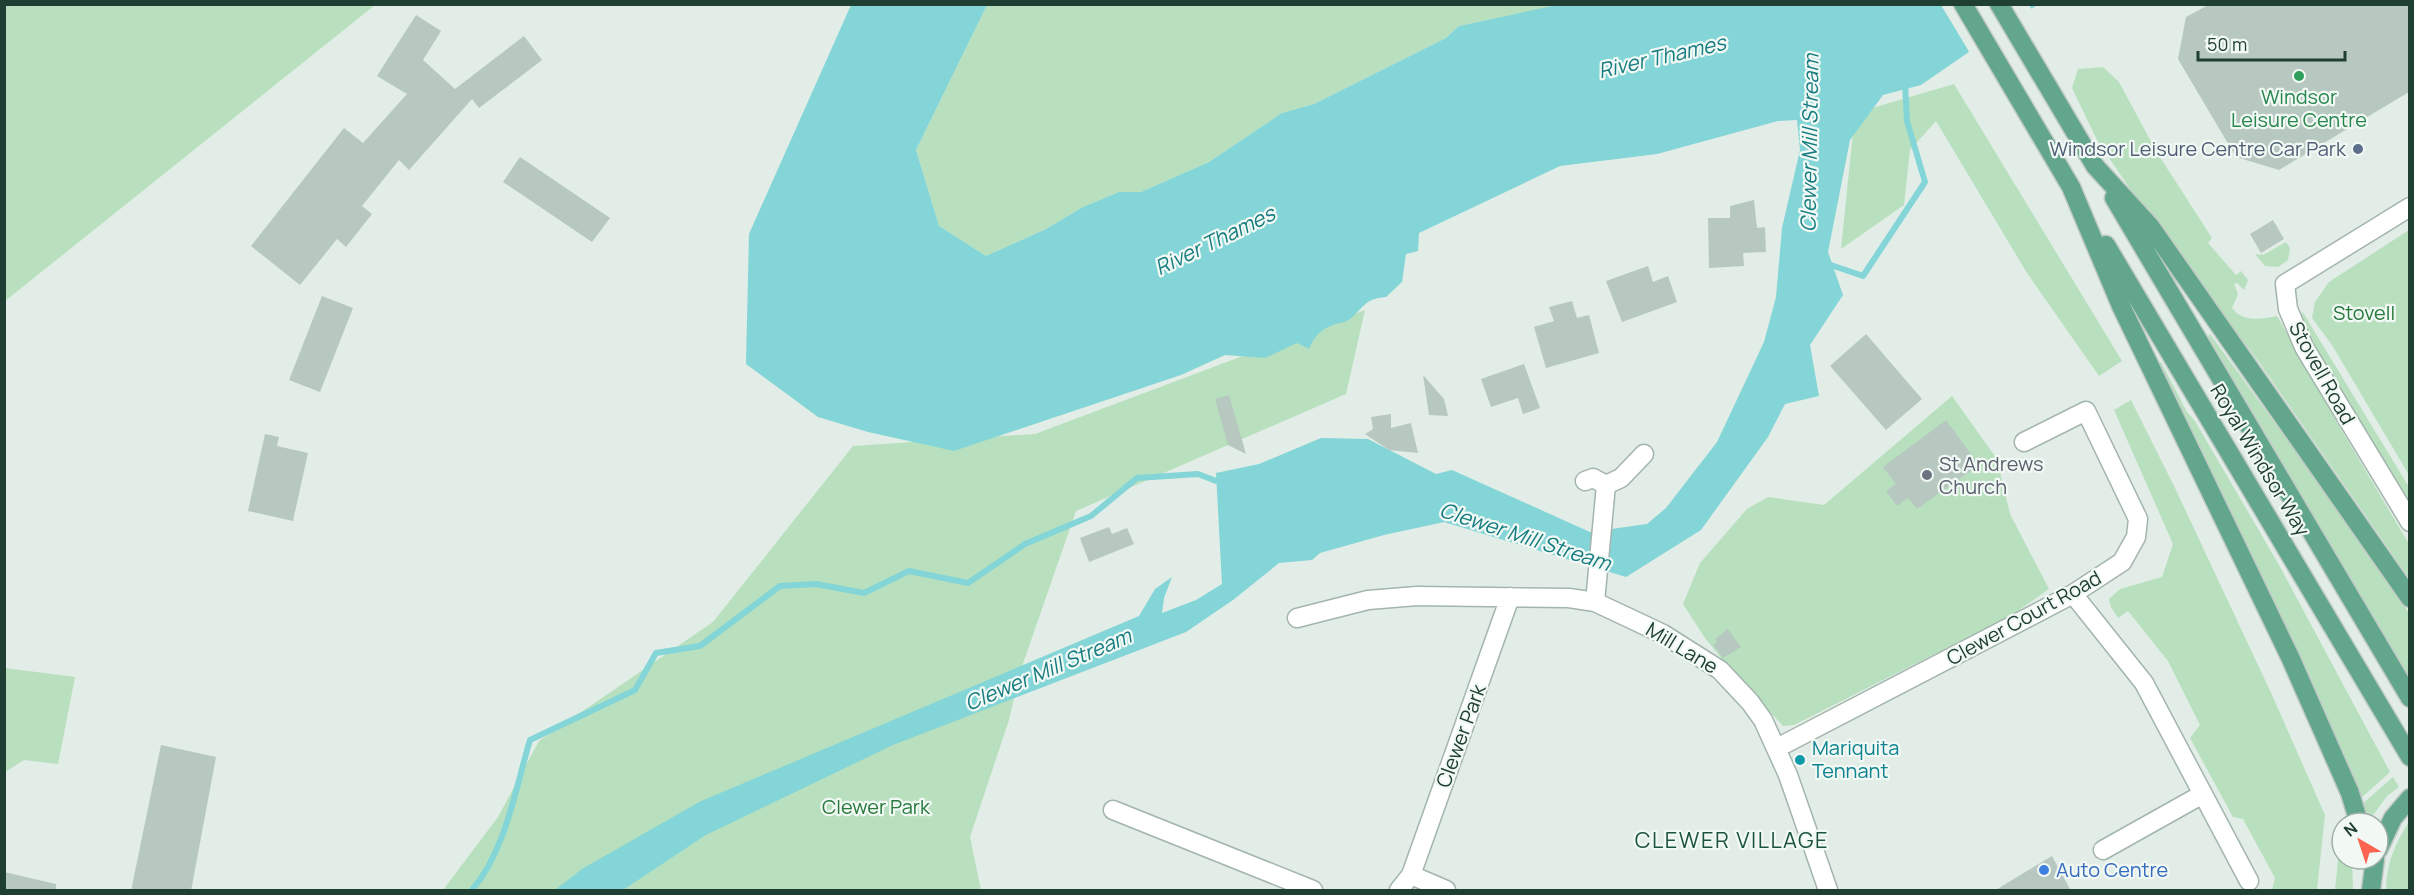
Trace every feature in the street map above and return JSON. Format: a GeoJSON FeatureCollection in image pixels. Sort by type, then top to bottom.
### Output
{"type":"FeatureCollection","features":[{"type":"Feature","properties":{"kind":"main road"},"geometry":{"type":"LineString","coordinates":[[1964,4],[2071,187],[2121,306],[2290,657],[2350,793],[2355,811]]}},
{"type":"Feature","properties":{"kind":"main road"},"geometry":{"type":"LineString","coordinates":[[1999,4],[2095,166],[2150,226],[2409,598]]}},
{"type":"Feature","properties":{"kind":"main road","name":"Royal Windsor Way"},"geometry":{"type":"LineString","coordinates":[[2095,166],[2409,698]]}},
{"type":"Feature","properties":{"kind":"main road","name":"Royal Windsor Way"},"geometry":{"type":"LineString","coordinates":[[2071,187],[2409,757]]}},
{"type":"Feature","properties":{"kind":"main road"},"geometry":{"type":"LineString","coordinates":[[2390,824],[2409,798]]}},
{"type":"Feature","properties":{"kind":"main road"},"geometry":{"type":"LineString","coordinates":[[2368,871],[2371,887]]}},
{"type":"Feature","properties":{"kind":"main road"},"geometry":{"type":"LineString","coordinates":[[2371,887],[2374,871]]}},
{"type":"Feature","properties":{"kind":"street","name":"Stovell Road"},"geometry":{"type":"LineString","coordinates":[[2409,207],[2285,284],[2288,309],[2304,347],[2409,522]]}},
{"type":"Feature","properties":{"kind":"street","name":"Clewer Court Road"},"geometry":{"type":"LineString","coordinates":[[1777,748],[2073,594],[2122,562],[2136,537],[2138,519],[2086,411],[2024,442]]}},
{"type":"Feature","properties":{"kind":"street"},"geometry":{"type":"LineString","coordinates":[[1606,485],[1621,478],[1644,454]]}},
{"type":"Feature","properties":{"kind":"street"},"geometry":{"type":"LineString","coordinates":[[1585,481],[1593,478],[1606,485]]}},
{"type":"Feature","properties":{"kind":"street"},"geometry":{"type":"LineString","coordinates":[[1595,602],[1606,485]]}},
{"type":"Feature","properties":{"kind":"street"},"geometry":{"type":"LineString","coordinates":[[2073,594],[2144,683],[2249,881]]}},
{"type":"Feature","properties":{"kind":"street","name":"Mill Lane"},"geometry":{"type":"LineString","coordinates":[[1297,618],[1368,600],[1418,596],[1569,598],[1595,602],[1663,634],[1720,670],[1750,702],[1763,720],[1777,748],[1828,891]]}},
{"type":"Feature","properties":{"kind":"street","name":"Clewer Park"},"geometry":{"type":"LineString","coordinates":[[1399,891],[1411,875],[1510,597]]}},
{"type":"Feature","properties":{"kind":"street"},"geometry":{"type":"LineString","coordinates":[[2103,850],[2203,794]]}},
{"type":"Feature","properties":{"kind":"street"},"geometry":{"type":"LineString","coordinates":[[1113,810],[1312,891]]}},
{"type":"Feature","properties":{"kind":"street"},"geometry":{"type":"LineString","coordinates":[[1411,875],[1446,891]]}},
{"type":"Feature","properties":{"kind":"green space"},"geometry":{"type":"Polygon","coordinates":[[[5,4],[374,4],[375,5],[5,301],[5,4]]]}},
{"type":"Feature","properties":{"kind":"green space"},"geometry":{"type":"Polygon","coordinates":[[[987,5],[1562,5],[1459,26],[1446,38],[1314,104],[1282,113],[1209,162],[1141,192],[1119,192],[1083,207],[1046,229],[986,256],[939,226],[916,150],[987,5]]]}},
{"type":"Feature","properties":{"kind":"green space"},"geometry":{"type":"Polygon","coordinates":[[[2103,67],[2119,82],[2156,151],[2212,238],[2208,243],[2236,275],[2241,271],[2248,280],[2244,290],[2237,283],[2234,284],[2238,294],[2232,308],[2236,313],[2247,318],[2277,316],[2409,544],[2409,578],[2259,362],[2143,208],[2097,140],[2072,88],[2078,69],[2103,67]]]}},
{"type":"Feature","properties":{"kind":"green space"},"geometry":{"type":"Polygon","coordinates":[[[1954,84],[2122,361],[2099,376],[2027,273],[1936,121],[1910,150],[1904,205],[1841,249],[1855,113],[1954,84]]]}},
{"type":"Feature","properties":{"kind":"green space","name":"Stovell"},"geometry":{"type":"Polygon","coordinates":[[[2409,230],[2409,475],[2332,345],[2312,318],[2315,302],[2329,282],[2409,230]]]}},
{"type":"Feature","properties":{"kind":"green space"},"geometry":{"type":"Polygon","coordinates":[[[2286,242],[2290,248],[2288,260],[2278,267],[2265,266],[2255,254],[2263,255],[2286,242]]]}},
{"type":"Feature","properties":{"kind":"green space"},"geometry":{"type":"Polygon","coordinates":[[[1365,310],[1346,394],[1076,511],[1019,675],[1009,720],[970,837],[981,890],[443,890],[498,817],[539,741],[713,622],[853,446],[1035,434],[1365,310]]]}},
{"type":"Feature","properties":{"kind":"green space"},"geometry":{"type":"Polygon","coordinates":[[[2302,311],[2409,487],[2409,512],[2303,331],[2302,311]]]}},
{"type":"Feature","properties":{"kind":"green space"},"geometry":{"type":"Polygon","coordinates":[[[2210,334],[2344,518],[2409,613],[2409,679],[2208,336],[2210,334]]]}},
{"type":"Feature","properties":{"kind":"green space"},"geometry":{"type":"Polygon","coordinates":[[[2161,362],[2187,412],[2195,421],[2279,565],[2390,772],[2359,800],[2236,527],[2158,364],[2161,362]]]}},
{"type":"Feature","properties":{"kind":"green space"},"geometry":{"type":"Polygon","coordinates":[[[1952,396],[1997,459],[2010,514],[2049,589],[2012,615],[1794,725],[1783,726],[1726,664],[1705,638],[1683,604],[1700,563],[1747,509],[1768,497],[1824,505],[1952,396]]]}},
{"type":"Feature","properties":{"kind":"green space"},"geometry":{"type":"Polygon","coordinates":[[[2131,400],[2272,695],[2325,815],[2317,890],[2272,890],[2275,878],[2243,819],[2233,817],[2190,738],[2200,725],[2168,661],[2128,611],[2118,618],[2111,607],[2109,599],[2120,589],[2162,577],[2173,544],[2114,410],[2131,400]]]}},
{"type":"Feature","properties":{"kind":"green space"},"geometry":{"type":"Polygon","coordinates":[[[5,668],[75,677],[58,764],[24,760],[5,772],[5,668]]]}},
{"type":"Feature","properties":{"kind":"green space"},"geometry":{"type":"Polygon","coordinates":[[[2393,777],[2399,787],[2387,796],[2376,811],[2362,811],[2360,806],[2393,777]]]}},
{"type":"Feature","properties":{"kind":"green space"},"geometry":{"type":"Polygon","coordinates":[[[2409,822],[2409,890],[2386,890],[2392,855],[2409,822]]]}},
{"type":"Feature","properties":{"kind":"green space"},"geometry":{"type":"Polygon","coordinates":[[[2337,871],[2352,871],[2353,890],[2335,890],[2337,871]]]}},
{"type":"Feature","properties":{"kind":"water"},"geometry":{"type":"Polygon","coordinates":[[[1562,4],[2037,5],[1921,85],[1883,95],[1850,140],[1828,252],[1843,295],[1810,345],[1819,396],[1785,404],[1768,437],[1701,530],[1626,577],[1444,522],[1384,535],[1320,553],[1312,560],[1279,563],[1233,600],[1186,632],[893,745],[706,835],[623,890],[555,890],[582,869],[699,802],[1139,616],[1155,589],[1172,577],[1164,598],[1162,613],[1196,600],[1222,584],[1216,473],[1259,464],[1321,438],[1368,439],[1436,474],[1452,470],[1590,532],[1647,524],[1666,508],[1717,442],[1764,342],[1776,297],[1782,228],[1800,150],[1797,120],[1778,121],[1657,154],[1560,166],[1419,233],[1418,251],[1406,254],[1402,282],[1386,297],[1368,302],[1348,320],[1323,330],[1313,340],[1309,349],[1297,343],[1265,358],[1225,355],[1181,375],[954,451],[868,432],[818,417],[746,364],[749,234],[851,5],[987,5],[916,150],[939,226],[986,256],[1046,229],[1083,207],[1119,192],[1141,192],[1209,162],[1282,113],[1314,104],[1446,38],[1459,26],[1562,4]]]}},
{"type":"Feature","properties":{"kind":"pier"},"geometry":{"type":"Polygon","coordinates":[[[1941,5],[2029,5],[2033,11],[1971,55],[1941,5]]]}},
{"type":"Feature","properties":{"kind":"building","name":"Windsor Leisure Centre"},"geometry":{"type":"Polygon","coordinates":[[[2210,4],[2409,4],[2409,92],[2279,170],[2236,157],[2178,59],[2186,17],[2210,4]]]}},
{"type":"Feature","properties":{"kind":"building"},"geometry":{"type":"Polygon","coordinates":[[[416,15],[441,31],[423,60],[455,89],[524,36],[542,60],[479,108],[472,99],[409,170],[399,160],[362,206],[372,214],[346,247],[337,239],[300,285],[251,246],[344,128],[363,143],[407,94],[377,76],[416,15]]]}},
{"type":"Feature","properties":{"kind":"building"},"geometry":{"type":"Polygon","coordinates":[[[520,157],[610,218],[592,242],[503,182],[520,157]]]}},
{"type":"Feature","properties":{"kind":"building"},"geometry":{"type":"Polygon","coordinates":[[[1754,200],[1757,228],[1765,227],[1766,252],[1743,253],[1744,266],[1709,268],[1708,218],[1730,218],[1730,206],[1754,200]]]}},
{"type":"Feature","properties":{"kind":"building"},"geometry":{"type":"Polygon","coordinates":[[[2273,220],[2284,239],[2261,253],[2250,234],[2273,220]]]}},
{"type":"Feature","properties":{"kind":"building"},"geometry":{"type":"Polygon","coordinates":[[[1648,266],[1653,282],[1668,276],[1677,302],[1622,322],[1606,281],[1648,266]]]}},
{"type":"Feature","properties":{"kind":"building"},"geometry":{"type":"Polygon","coordinates":[[[322,296],[353,308],[320,392],[289,380],[322,296]]]}},
{"type":"Feature","properties":{"kind":"building"},"geometry":{"type":"Polygon","coordinates":[[[1572,301],[1577,318],[1589,315],[1599,353],[1546,368],[1534,327],[1554,321],[1549,307],[1572,301]]]}},
{"type":"Feature","properties":{"kind":"building"},"geometry":{"type":"Polygon","coordinates":[[[1866,334],[1922,399],[1886,430],[1830,366],[1866,334]]]}},
{"type":"Feature","properties":{"kind":"building"},"geometry":{"type":"Polygon","coordinates":[[[1524,364],[1540,408],[1523,414],[1518,398],[1491,407],[1481,379],[1524,364]]]}},
{"type":"Feature","properties":{"kind":"building"},"geometry":{"type":"Polygon","coordinates":[[[1423,375],[1444,399],[1448,416],[1429,415],[1423,375]]]}},
{"type":"Feature","properties":{"kind":"building"},"geometry":{"type":"Polygon","coordinates":[[[1229,395],[1246,454],[1228,445],[1215,399],[1229,395]]]}},
{"type":"Feature","properties":{"kind":"building"},"geometry":{"type":"Polygon","coordinates":[[[1391,414],[1391,428],[1411,423],[1418,453],[1389,450],[1365,434],[1373,429],[1371,417],[1391,414]]]}},
{"type":"Feature","properties":{"kind":"building","name":"St Andrews Church"},"geometry":{"type":"Polygon","coordinates":[[[1946,420],[1979,465],[1917,509],[1908,498],[1897,506],[1886,491],[1896,484],[1883,467],[1946,420]]]}},
{"type":"Feature","properties":{"kind":"building"},"geometry":{"type":"Polygon","coordinates":[[[265,434],[279,437],[277,446],[308,453],[293,521],[248,511],[265,434]]]}},
{"type":"Feature","properties":{"kind":"building"},"geometry":{"type":"Polygon","coordinates":[[[1109,527],[1112,534],[1127,528],[1134,544],[1089,562],[1080,538],[1109,527]]]}},
{"type":"Feature","properties":{"kind":"building"},"geometry":{"type":"Polygon","coordinates":[[[1728,629],[1741,647],[1723,658],[1713,645],[1717,642],[1715,639],[1728,629]]]}},
{"type":"Feature","properties":{"kind":"building"},"geometry":{"type":"Polygon","coordinates":[[[161,745],[216,757],[191,891],[131,891],[161,745]]]}},
{"type":"Feature","properties":{"kind":"building","name":"Auto Centre"},"geometry":{"type":"Polygon","coordinates":[[[2052,856],[2071,891],[1994,891],[2052,856]]]}},
{"type":"Feature","properties":{"kind":"building"},"geometry":{"type":"Polygon","coordinates":[[[4,872],[56,884],[56,891],[4,891],[4,872]]]}},
{"type":"Feature","properties":{"kind":"waterway"},"geometry":{"type":"LineString","coordinates":[[1825,263],[1863,276],[1925,182],[1907,121],[1905,83]]}},
{"type":"Feature","properties":{"kind":"waterway"},"geometry":{"type":"LineString","coordinates":[[472,890],[484,874],[501,838],[530,740],[635,690],[656,653],[700,646],[780,586],[816,584],[864,593],[909,571],[968,583],[1025,544],[1091,516],[1137,478],[1198,474],[1224,484]]}},
{"type":"Feature","properties":{"kind":"place","name":"Windsor Leisure Centre"},"geometry":{"type":"Point","coordinates":[2299,76]}},
{"type":"Feature","properties":{"kind":"place","name":"Windsor Leisure Centre Car Park"},"geometry":{"type":"Point","coordinates":[2358,149]}},
{"type":"Feature","properties":{"kind":"place","name":"St Andrews Church"},"geometry":{"type":"Point","coordinates":[1927,475]}},
{"type":"Feature","properties":{"kind":"place","name":"Mariquita Tennant"},"geometry":{"type":"Point","coordinates":[1800,760]}},
{"type":"Feature","properties":{"kind":"place","name":"Auto Centre"},"geometry":{"type":"Point","coordinates":[2044,870]}},
{"type":"Feature","properties":{"kind":"district","name":"CLEWER VILLAGE"},"geometry":{"type":"Point","coordinates":[1732,840]}},
{"type":"Feature","properties":{"kind":"water label","name":"River Thames"},"geometry":{"type":"Point","coordinates":[1662,57]}},
{"type":"Feature","properties":{"kind":"water label","name":"Clewer Mill Stream"},"geometry":{"type":"Point","coordinates":[1810,143]}},
{"type":"Feature","properties":{"kind":"water label","name":"River Thames"},"geometry":{"type":"Point","coordinates":[1215,241]}},
{"type":"Feature","properties":{"kind":"water label","name":"Clewer Mill Stream"},"geometry":{"type":"Point","coordinates":[1525,537]}},
{"type":"Feature","properties":{"kind":"water label","name":"Clewer Mill Stream"},"geometry":{"type":"Point","coordinates":[1048,670]}}]}
